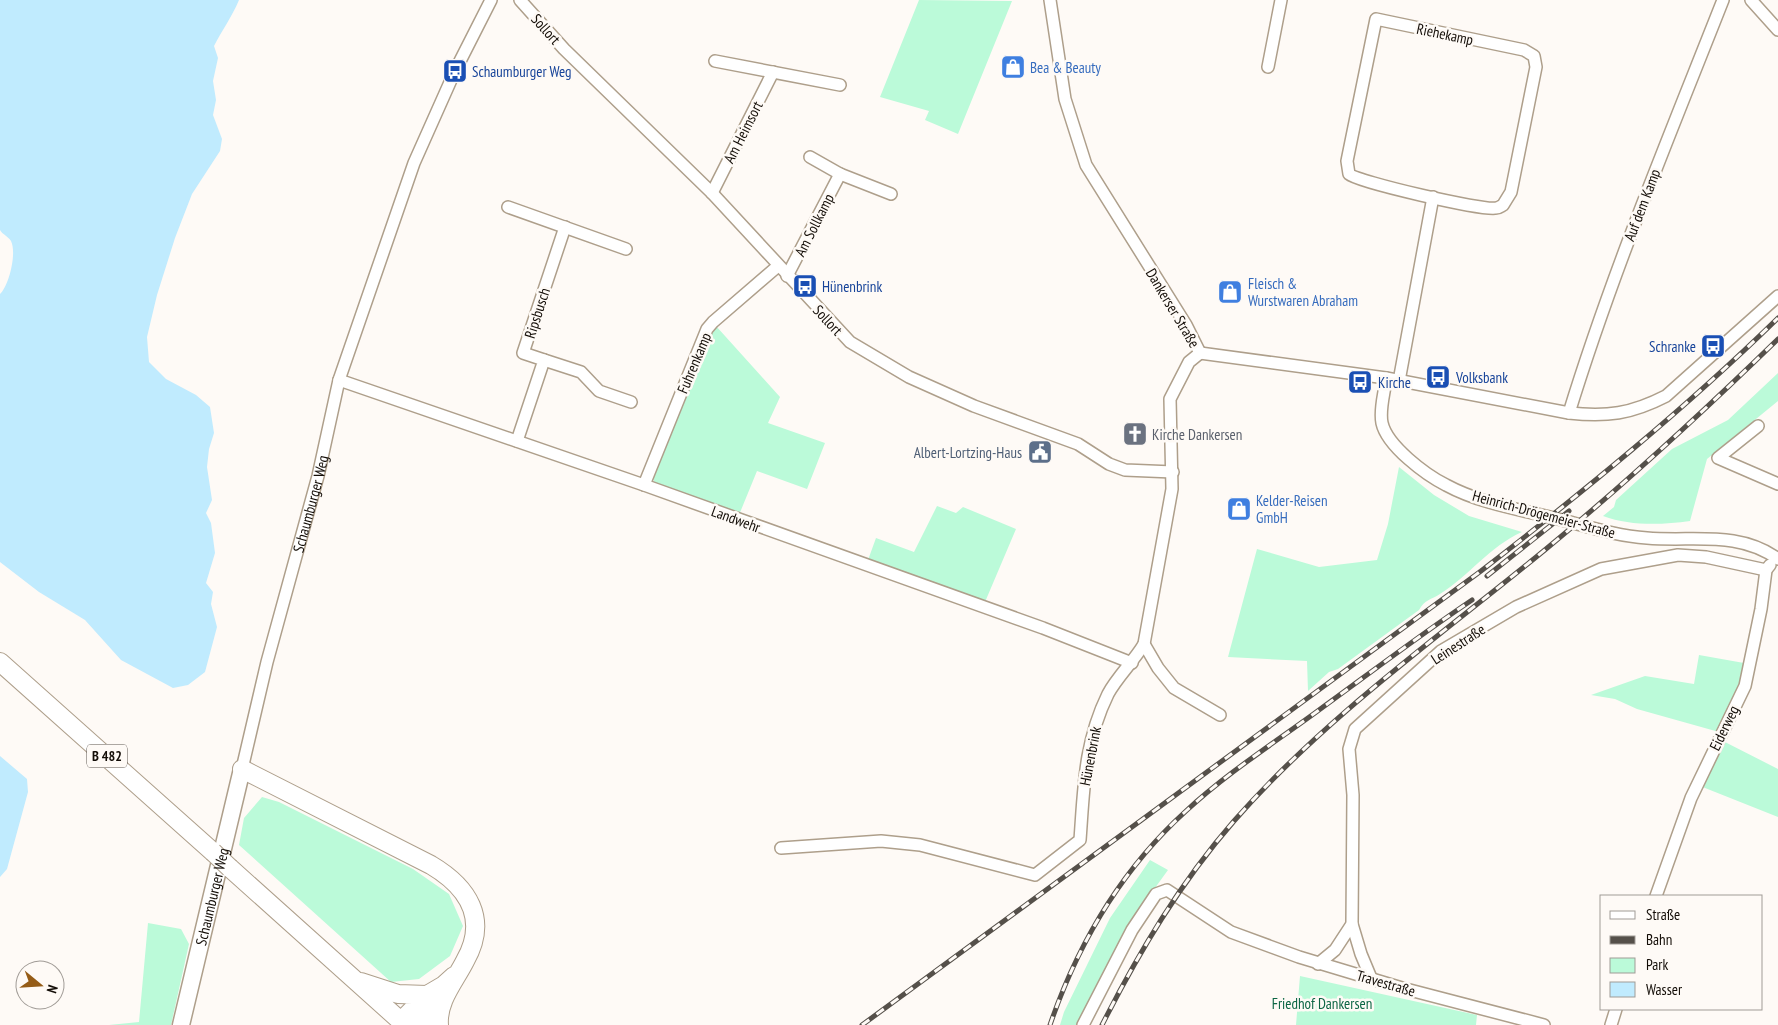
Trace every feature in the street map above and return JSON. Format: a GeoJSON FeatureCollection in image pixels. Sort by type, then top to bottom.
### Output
{"type":"FeatureCollection","features":[{"type":"Feature","properties":{"kind":"main road","name":"B 482"},"geometry":{"type":"LineString","coordinates":[[0,662],[403,1023]]}},
{"type":"Feature","properties":{"kind":"main road"},"geometry":{"type":"LineString","coordinates":[[242,769],[450,876],[469,900],[476,921],[473,942],[465,963],[444,985],[426,995],[403,1023]]}},
{"type":"Feature","properties":{"kind":"main road"},"geometry":{"type":"LineString","coordinates":[[439,1025],[440,1011],[458,972]]}},
{"type":"Feature","properties":{"kind":"main road"},"geometry":{"type":"LineString","coordinates":[[356,981],[398,994],[426,995]]}},
{"type":"Feature","properties":{"kind":"main road"},"geometry":{"type":"LineString","coordinates":[[421,1025],[445,998]]}},
{"type":"Feature","properties":{"kind":"street","name":"Schaumburger Weg"},"geometry":{"type":"LineString","coordinates":[[181,1025],[267,662],[318,476],[339,380],[414,163],[455,71],[491,0]]}},
{"type":"Feature","properties":{"kind":"street","name":"Sollort"},"geometry":{"type":"LineString","coordinates":[[520,0],[564,48],[712,193],[850,342],[909,377],[974,406],[1078,444],[1109,464],[1125,470],[1173,472]]}},
{"type":"Feature","properties":{"kind":"street","name":"Dankerser Straße"},"geometry":{"type":"LineString","coordinates":[[1050,0],[1065,100],[1086,164],[1186,325],[1200,353],[1386,378],[1569,414],[1597,416],[1619,414],[1649,405],[1666,396],[1778,296]]}},
{"type":"Feature","properties":{"kind":"street"},"geometry":{"type":"LineString","coordinates":[[1268,67],[1281,0]]}},
{"type":"Feature","properties":{"kind":"street","name":"Auf dem Kamp"},"geometry":{"type":"LineString","coordinates":[[1569,414],[1598,321],[1650,181],[1723,0]]}},
{"type":"Feature","properties":{"kind":"street"},"geometry":{"type":"LineString","coordinates":[[1751,0],[1778,30]]}},
{"type":"Feature","properties":{"kind":"street","name":"Riehekamp"},"geometry":{"type":"LineString","coordinates":[[1376,19],[1524,50],[1534,56],[1536,61],[1511,192],[1504,205],[1490,208],[1433,197],[1360,181],[1349,174],[1346,168],[1376,19]]}},
{"type":"Feature","properties":{"kind":"street"},"geometry":{"type":"LineString","coordinates":[[714,61],[840,84]]}},
{"type":"Feature","properties":{"kind":"street","name":"Am Heimsort"},"geometry":{"type":"LineString","coordinates":[[712,193],[773,72]]}},
{"type":"Feature","properties":{"kind":"street"},"geometry":{"type":"LineString","coordinates":[[810,156],[840,174],[891,194]]}},
{"type":"Feature","properties":{"kind":"street","name":"Am Sollkamp"},"geometry":{"type":"LineString","coordinates":[[787,276],[840,174]]}},
{"type":"Feature","properties":{"kind":"street"},"geometry":{"type":"LineString","coordinates":[[1399,381],[1433,197]]}},
{"type":"Feature","properties":{"kind":"street"},"geometry":{"type":"LineString","coordinates":[[508,207],[626,249]]}},
{"type":"Feature","properties":{"kind":"street","name":"Ripsbusch"},"geometry":{"type":"LineString","coordinates":[[517,441],[544,360],[523,353],[565,227]]}},
{"type":"Feature","properties":{"kind":"street","name":"Fuhrenkamp"},"geometry":{"type":"LineString","coordinates":[[644,485],[707,329],[778,266]]}},
{"type":"Feature","properties":{"kind":"street","name":"Hünenbrink"},"geometry":{"type":"LineString","coordinates":[[780,848],[881,841],[920,846],[1035,875],[1080,840],[1085,772],[1092,730],[1109,692],[1144,644],[1168,517],[1173,472],[1170,399],[1189,362],[1200,353]]}},
{"type":"Feature","properties":{"kind":"street"},"geometry":{"type":"LineString","coordinates":[[544,360],[581,372],[599,391],[631,402]]}},
{"type":"Feature","properties":{"kind":"street","name":"Heinrich-Drögemeier-Straße"},"geometry":{"type":"LineString","coordinates":[[1386,378],[1382,414],[1387,434],[1402,453],[1428,475],[1446,486],[1474,497],[1621,534],[1645,538],[1718,538],[1750,543],[1777,557]]}},
{"type":"Feature","properties":{"kind":"street","name":"Landwehr"},"geometry":{"type":"LineString","coordinates":[[339,380],[644,485],[1043,628],[1132,663]]}},
{"type":"Feature","properties":{"kind":"street"},"geometry":{"type":"LineString","coordinates":[[1758,426],[1718,458],[1778,484]]}},
{"type":"Feature","properties":{"kind":"street","name":"Leinestraße"},"geometry":{"type":"LineString","coordinates":[[1372,978],[1360,954],[1352,924],[1353,795],[1349,748],[1355,730],[1442,651],[1516,607],[1601,569],[1678,555],[1706,557],[1766,570]]}},
{"type":"Feature","properties":{"kind":"street"},"geometry":{"type":"LineString","coordinates":[[1766,570],[1777,557]]}},
{"type":"Feature","properties":{"kind":"street","name":"Eiderweg"},"geometry":{"type":"LineString","coordinates":[[1656,895],[1691,798],[1745,686],[1761,609],[1766,570]]}},
{"type":"Feature","properties":{"kind":"street"},"geometry":{"type":"LineString","coordinates":[[1144,644],[1158,668],[1174,688],[1220,715]]}},
{"type":"Feature","properties":{"kind":"street","name":"Travestraße"},"geometry":{"type":"LineString","coordinates":[[1083,1025],[1132,930],[1156,894],[1167,890],[1231,932],[1318,964],[1544,1025]]}},
{"type":"Feature","properties":{"kind":"street"},"geometry":{"type":"LineString","coordinates":[[1318,964],[1335,950],[1352,924]]}},
{"type":"Feature","properties":{"kind":"street"},"geometry":{"type":"LineString","coordinates":[[1610,1025],[1616,1010]]}},
{"type":"Feature","properties":{"kind":"green space"},"geometry":{"type":"Polygon","coordinates":[[[919,0],[1012,1],[958,134],[925,120],[929,111],[880,97],[919,0]]]}},
{"type":"Feature","properties":{"kind":"green space"},"geometry":{"type":"Polygon","coordinates":[[[716,326],[780,397],[768,423],[825,443],[807,489],[757,471],[739,515],[655,484],[652,475],[709,336],[716,326]]]}},
{"type":"Feature","properties":{"kind":"green space"},"geometry":{"type":"Polygon","coordinates":[[[1778,373],[1778,401],[1707,459],[1690,521],[1646,524],[1624,522],[1603,516],[1614,507],[1616,500],[1672,449],[1728,420],[1778,373]]]}},
{"type":"Feature","properties":{"kind":"green space"},"geometry":{"type":"Polygon","coordinates":[[[1399,467],[1434,495],[1469,516],[1522,532],[1500,545],[1451,587],[1426,602],[1419,610],[1338,669],[1329,672],[1308,691],[1307,661],[1228,657],[1257,549],[1319,567],[1377,560],[1388,524],[1399,467]]]}},
{"type":"Feature","properties":{"kind":"green space"},"geometry":{"type":"Polygon","coordinates":[[[937,506],[956,513],[963,507],[1016,529],[985,602],[868,560],[876,538],[914,552],[937,506]]]}},
{"type":"Feature","properties":{"kind":"green space"},"geometry":{"type":"Polygon","coordinates":[[[1699,655],[1744,663],[1738,690],[1719,732],[1637,709],[1615,699],[1591,695],[1645,676],[1694,684],[1699,655]]]}},
{"type":"Feature","properties":{"kind":"green space"},"geometry":{"type":"Polygon","coordinates":[[[1721,740],[1778,769],[1778,817],[1700,786],[1721,740]]]}},
{"type":"Feature","properties":{"kind":"green space"},"geometry":{"type":"Polygon","coordinates":[[[262,797],[279,802],[413,869],[449,894],[463,926],[450,956],[419,979],[391,982],[239,845],[244,818],[262,797]]]}},
{"type":"Feature","properties":{"kind":"green space"},"geometry":{"type":"Polygon","coordinates":[[[1150,860],[1168,870],[1131,921],[1077,1025],[1060,1025],[1064,1012],[1110,918],[1150,860]]]}},
{"type":"Feature","properties":{"kind":"green space"},"geometry":{"type":"Polygon","coordinates":[[[148,923],[181,929],[189,944],[171,1025],[109,1025],[139,1022],[148,923]]]}},
{"type":"Feature","properties":{"kind":"green space","name":"Friedhof Dankersen"},"geometry":{"type":"Polygon","coordinates":[[[1300,976],[1477,1015],[1476,1025],[1296,1025],[1300,976]]]}},
{"type":"Feature","properties":{"kind":"water"},"geometry":{"type":"Polygon","coordinates":[[[0,0],[239,0],[214,46],[218,58],[213,81],[216,100],[213,115],[222,139],[220,151],[192,194],[175,238],[157,295],[147,337],[149,362],[166,379],[196,395],[210,407],[214,433],[209,449],[207,467],[212,500],[206,513],[211,523],[215,553],[206,583],[213,592],[211,604],[217,627],[205,672],[188,685],[173,688],[121,660],[85,620],[39,592],[0,562],[0,294],[9,277],[13,261],[13,246],[11,241],[0,230],[0,0]]]}},
{"type":"Feature","properties":{"kind":"water"},"geometry":{"type":"Polygon","coordinates":[[[0,756],[27,779],[28,792],[7,869],[0,877],[0,756]]]}},
{"type":"Feature","properties":{"kind":"railway"},"geometry":{"type":"LineString","coordinates":[[862,1025],[1481,571],[1633,449],[1707,385],[1778,318]]}},
{"type":"Feature","properties":{"kind":"railway"},"geometry":{"type":"LineString","coordinates":[[1102,1025],[1146,945],[1178,894],[1214,845],[1269,783],[1306,747],[1384,679],[1546,549],[1606,498],[1693,420],[1778,339]]}},
{"type":"Feature","properties":{"kind":"railway"},"geometry":{"type":"LineString","coordinates":[[1487,576],[1569,511]]}},
{"type":"Feature","properties":{"kind":"railway"},"geometry":{"type":"LineString","coordinates":[[1050,1025],[1074,965],[1104,909],[1142,857],[1163,833],[1234,771],[1472,600]]}},
{"type":"Feature","properties":{"kind":"place","name":"Bea & Beauty"},"geometry":{"type":"Point","coordinates":[1013,67]}},
{"type":"Feature","properties":{"kind":"place","name":"Schaumburger Weg"},"geometry":{"type":"Point","coordinates":[455,71]}},
{"type":"Feature","properties":{"kind":"place","name":"Hünenbrink"},"geometry":{"type":"Point","coordinates":[805,286]}},
{"type":"Feature","properties":{"kind":"place","name":"Fleisch & Wurstwaren Abraham"},"geometry":{"type":"Point","coordinates":[1230,292]}},
{"type":"Feature","properties":{"kind":"place","name":"Schranke"},"geometry":{"type":"Point","coordinates":[1713,346]}},
{"type":"Feature","properties":{"kind":"place","name":"Volksbank"},"geometry":{"type":"Point","coordinates":[1438,377]}},
{"type":"Feature","properties":{"kind":"place","name":"Kirche"},"geometry":{"type":"Point","coordinates":[1360,382]}},
{"type":"Feature","properties":{"kind":"place","name":"Kirche Dankersen"},"geometry":{"type":"Point","coordinates":[1135,434]}},
{"type":"Feature","properties":{"kind":"place","name":"Albert-Lortzing-Haus"},"geometry":{"type":"Point","coordinates":[1040,452]}},
{"type":"Feature","properties":{"kind":"place","name":"Kelder-Reisen GmbH"},"geometry":{"type":"Point","coordinates":[1239,509]}}]}
